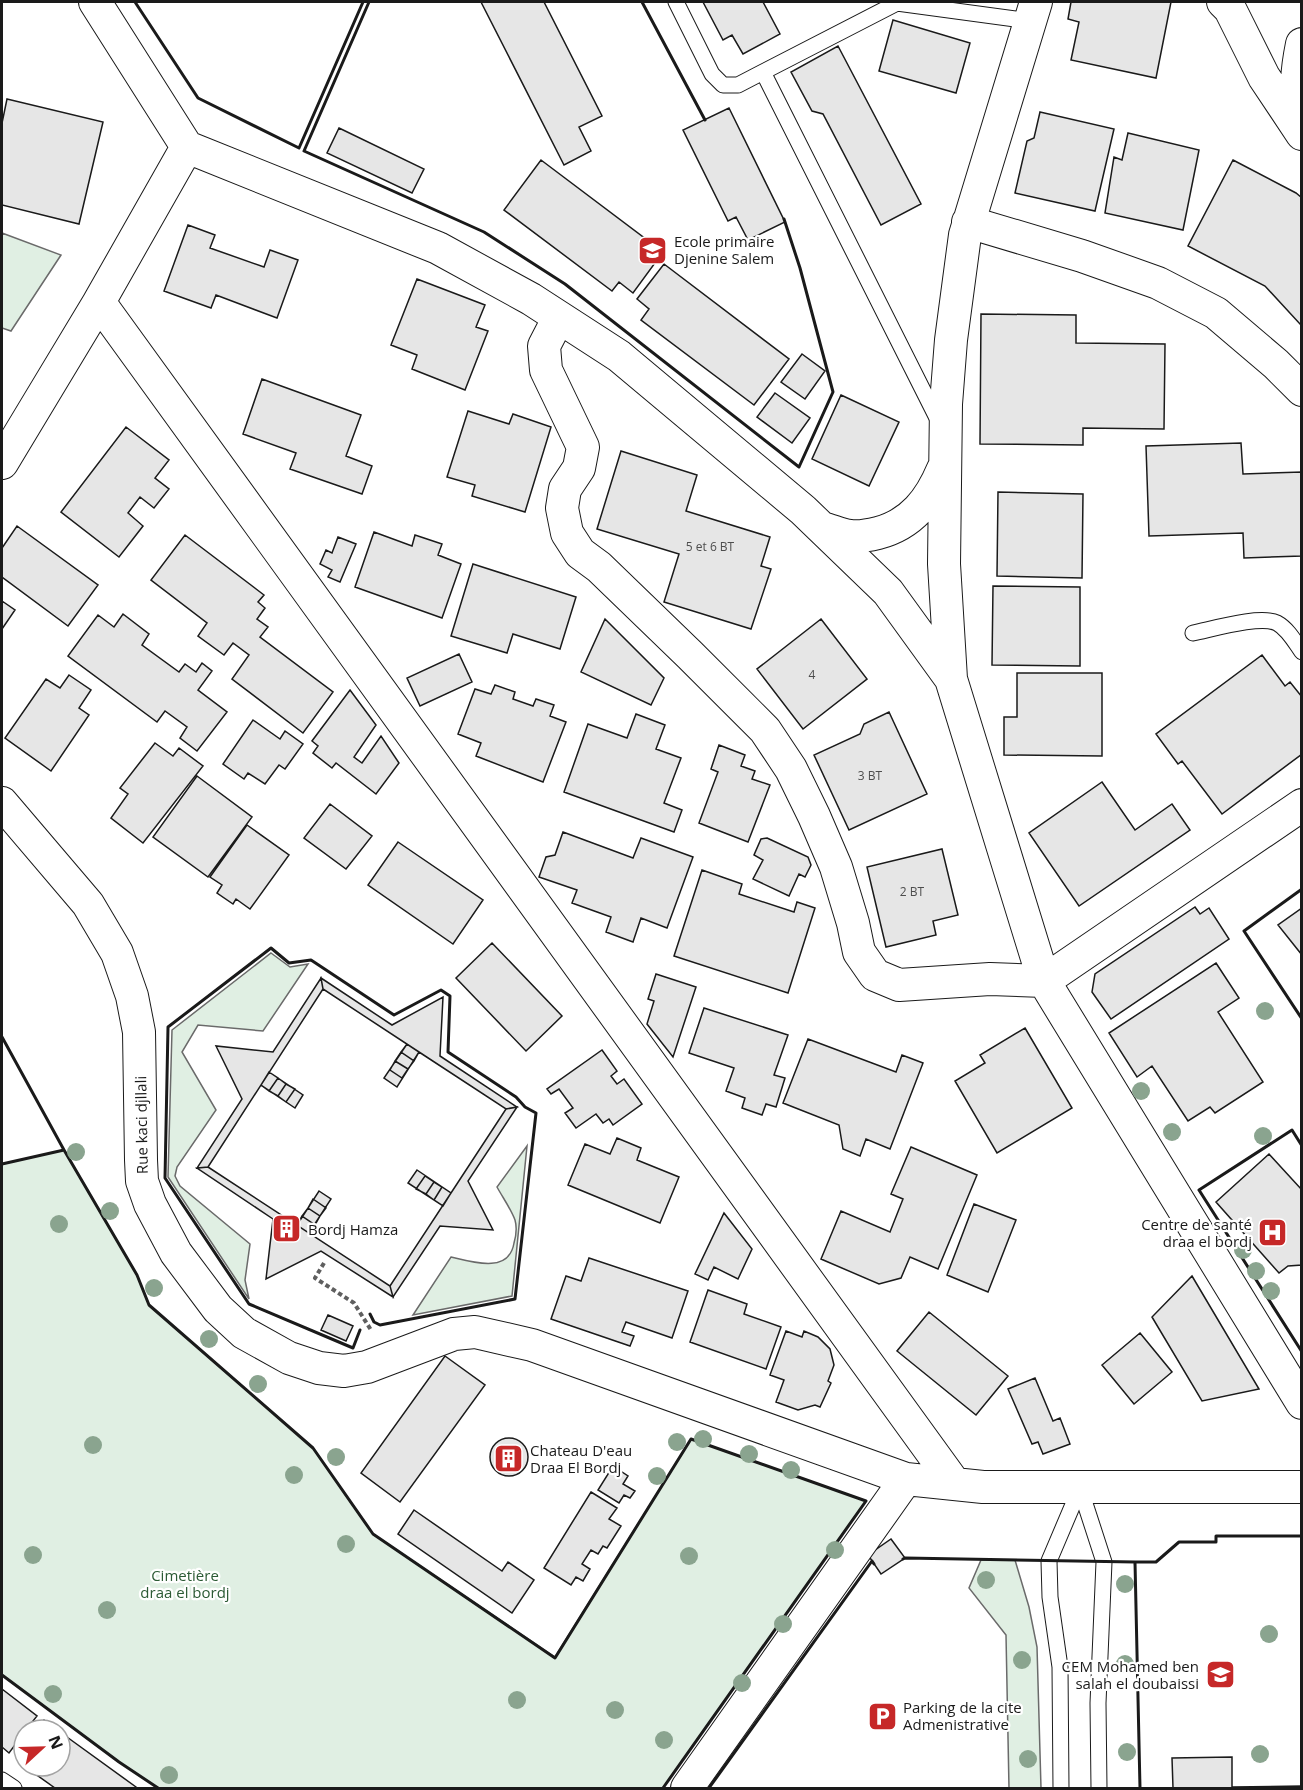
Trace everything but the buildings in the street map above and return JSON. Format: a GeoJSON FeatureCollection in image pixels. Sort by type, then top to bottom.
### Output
{"type":"FeatureCollection","features":[{"type":"Feature","properties":{"kind":"street"},"geometry":{"type":"LineString","coordinates":[[95,2],[187,147],[438,248],[531,299],[619,356],[768,479],[888,592],[951,679]]}},
{"type":"Feature","properties":{"kind":"street"},"geometry":{"type":"LineString","coordinates":[[1223,2],[1230,9],[1264,77],[1302,134]]}},
{"type":"Feature","properties":{"kind":"street"},"geometry":{"type":"LineString","coordinates":[[1033,11],[968,222],[951,340],[945,449],[944,564],[951,679],[1044,981],[1302,1403]]}},
{"type":"Feature","properties":{"kind":"street"},"geometry":{"type":"LineString","coordinates":[[1302,44],[1297,70],[1297,100],[1302,116]]}},
{"type":"Feature","properties":{"kind":"street"},"geometry":{"type":"LineString","coordinates":[[2,463],[99,302],[187,147]]}},
{"type":"Feature","properties":{"kind":"street"},"geometry":{"type":"LineString","coordinates":[[968,222],[1082,256],[1168,288],[1216,313],[1276,364],[1302,390]]}},
{"type":"Feature","properties":{"kind":"street"},"geometry":{"type":"LineString","coordinates":[[99,302],[954,1483]]}},
{"type":"Feature","properties":{"kind":"street"},"geometry":{"type":"LineString","coordinates":[[559,317],[544,346],[546,370],[583,447],[579,468],[565,489],[563,498],[562,508],[567,533],[580,553],[598,567],[665,631],[765,730],[791,769],[814,816],[836,867],[859,952],[875,975],[899,986],[990,980],[1044,981],[1302,806]]}},
{"type":"Feature","properties":{"kind":"street"},"geometry":{"type":"LineString","coordinates":[[822,528],[850,536],[872,535],[904,523],[918,512],[936,486],[945,449]]}},
{"type":"Feature","properties":{"kind":"street","name":"Rue kaci djllali"},"geometry":{"type":"LineString","coordinates":[[2,803],[88,904],[117,953],[132,996],[139,1032],[142,1181],[150,1204],[176,1253],[219,1309],[244,1333],[289,1358],[319,1368],[345,1371],[367,1367],[454,1334],[475,1332],[532,1344],[906,1479],[983,1487],[1302,1487]]}},
{"type":"Feature","properties":{"kind":"street"},"geometry":{"type":"LineString","coordinates":[[687,1788],[906,1479]]}},
{"type":"Feature","properties":{"kind":"lane"},"geometry":{"type":"LineString","coordinates":[[676,2],[712,74],[723,85],[738,85],[897,2],[1033,11]]}},
{"type":"Feature","properties":{"kind":"lane"},"geometry":{"type":"LineString","coordinates":[[763,72],[945,449]]}},
{"type":"Feature","properties":{"kind":"lane"},"geometry":{"type":"LineString","coordinates":[[1193,633],[1262,619],[1277,623],[1288,632],[1302,652]]}},
{"type":"Feature","properties":{"kind":"lane"},"geometry":{"type":"LineString","coordinates":[[1061,1788],[1060,1667],[1050,1597],[1048,1561],[1080,1488]]}},
{"type":"Feature","properties":{"kind":"lane"},"geometry":{"type":"LineString","coordinates":[[1080,1488],[1104,1562],[1098,1703],[1099,1788]]}},
{"type":"Feature","properties":{"kind":"lane"},"geometry":{"type":"LineString","coordinates":[[2,1780],[14,1788]]}},
{"type":"Feature","properties":{"kind":"path"},"geometry":{"type":"LineString","coordinates":[[324,1263],[315,1278],[354,1303],[388,1359]]}},
{"type":"Feature","properties":{"kind":"green space"},"geometry":{"type":"Polygon","coordinates":[[[2,233],[61,255],[11,331],[2,328],[2,233]]]}},
{"type":"Feature","properties":{"kind":"green space"},"geometry":{"type":"Polygon","coordinates":[[[271,953],[290,967],[308,964],[263,1031],[198,1025],[182,1052],[216,1110],[177,1167],[175,1176],[180,1186],[250,1244],[245,1280],[249,1299],[168,1177],[172,1030],[271,953]]]}},
{"type":"Feature","properties":{"kind":"green space"},"geometry":{"type":"Polygon","coordinates":[[[527,1146],[512,1296],[413,1315],[451,1257],[488,1264],[505,1259],[511,1253],[516,1223],[497,1187],[527,1146]]]}},
{"type":"Feature","properties":{"kind":"green space","name":"Cimetière draa el bordj"},"geometry":{"type":"Polygon","coordinates":[[[64,1150],[137,1275],[149,1305],[313,1448],[373,1534],[555,1657],[691,1439],[866,1501],[663,1788],[158,1788],[72,1727],[72,1718],[60,1718],[2,1675],[2,1164],[64,1150]]]}},
{"type":"Feature","properties":{"kind":"green space"},"geometry":{"type":"Polygon","coordinates":[[[981,1560],[1015,1560],[1029,1607],[1037,1647],[1041,1788],[1009,1788],[1006,1635],[969,1588],[981,1560]]]}},
{"type":"Feature","properties":{"kind":"fence"},"geometry":{"type":"LineString","coordinates":[[271,948],[168,1027],[165,1178],[249,1304],[353,1348],[360,1330]]}},
{"type":"Feature","properties":{"kind":"fence"},"geometry":{"type":"LineString","coordinates":[[370,1314],[374,1322],[380,1325],[515,1299],[536,1113]]}},
{"type":"Feature","properties":{"kind":"fence"},"geometry":{"type":"LineString","coordinates":[[1199,1190],[1302,1352]]}},
{"type":"Feature","properties":{"kind":"wall"},"geometry":{"type":"LineString","coordinates":[[135,2],[198,98],[299,148],[363,2]]}},
{"type":"Feature","properties":{"kind":"wall"},"geometry":{"type":"LineString","coordinates":[[369,2],[304,151],[484,232],[565,284],[799,467],[833,392],[800,268],[784,219]]}},
{"type":"Feature","properties":{"kind":"wall"},"geometry":{"type":"LineString","coordinates":[[642,2],[705,120]]}},
{"type":"Feature","properties":{"kind":"wall"},"geometry":{"type":"LineString","coordinates":[[1302,889],[1244,931],[1302,1019]]}},
{"type":"Feature","properties":{"kind":"wall"},"geometry":{"type":"LineString","coordinates":[[360,1330],[353,1348],[249,1304],[165,1178],[168,1027],[271,948],[289,963],[311,960],[394,1015],[441,990],[450,996],[448,1052],[536,1113],[515,1299],[380,1325],[374,1322],[370,1314]]}},
{"type":"Feature","properties":{"kind":"wall"},"geometry":{"type":"LineString","coordinates":[[2,1037],[64,1150]]}},
{"type":"Feature","properties":{"kind":"wall"},"geometry":{"type":"LineString","coordinates":[[1302,1146],[1292,1130],[1199,1190],[1302,1352]]}},
{"type":"Feature","properties":{"kind":"wall"},"geometry":{"type":"LineString","coordinates":[[2,1164],[64,1150],[137,1275],[149,1305],[313,1448],[373,1534],[555,1658],[691,1439],[866,1501],[663,1788]]}},
{"type":"Feature","properties":{"kind":"wall"},"geometry":{"type":"LineString","coordinates":[[1135,1565],[1135,1562],[1156,1562],[1179,1542],[1216,1542],[1216,1536],[1302,1536]]}},
{"type":"Feature","properties":{"kind":"wall"},"geometry":{"type":"LineString","coordinates":[[903,1559],[1135,1562],[1140,1788]]}},
{"type":"Feature","properties":{"kind":"wall"},"geometry":{"type":"LineString","coordinates":[[709,1788],[872,1561],[874,1564]]}},
{"type":"Feature","properties":{"kind":"wall"},"geometry":{"type":"LineString","coordinates":[[2,1675],[119,1762],[158,1788]]}},
{"type":"Feature","properties":{"kind":"place","name":"Ecole primaire Djenine Salem"},"geometry":{"type":"Point","coordinates":[653,250]}},
{"type":"Feature","properties":{"kind":"place","name":"Bordj Hamza"},"geometry":{"type":"Point","coordinates":[287,1229]}},
{"type":"Feature","properties":{"kind":"place","name":"Centre de santé draa el bordj"},"geometry":{"type":"Point","coordinates":[1273,1233]}},
{"type":"Feature","properties":{"kind":"place","name":"Chateau D'eau Draa El Bordj"},"geometry":{"type":"Point","coordinates":[509,1459]}},
{"type":"Feature","properties":{"kind":"place","name":"CEM Mohamed ben salah el doubaissi"},"geometry":{"type":"Point","coordinates":[1220,1675]}},
{"type":"Feature","properties":{"kind":"place","name":"Parking de la cite Admenistrative"},"geometry":{"type":"Point","coordinates":[882,1716]}}]}
